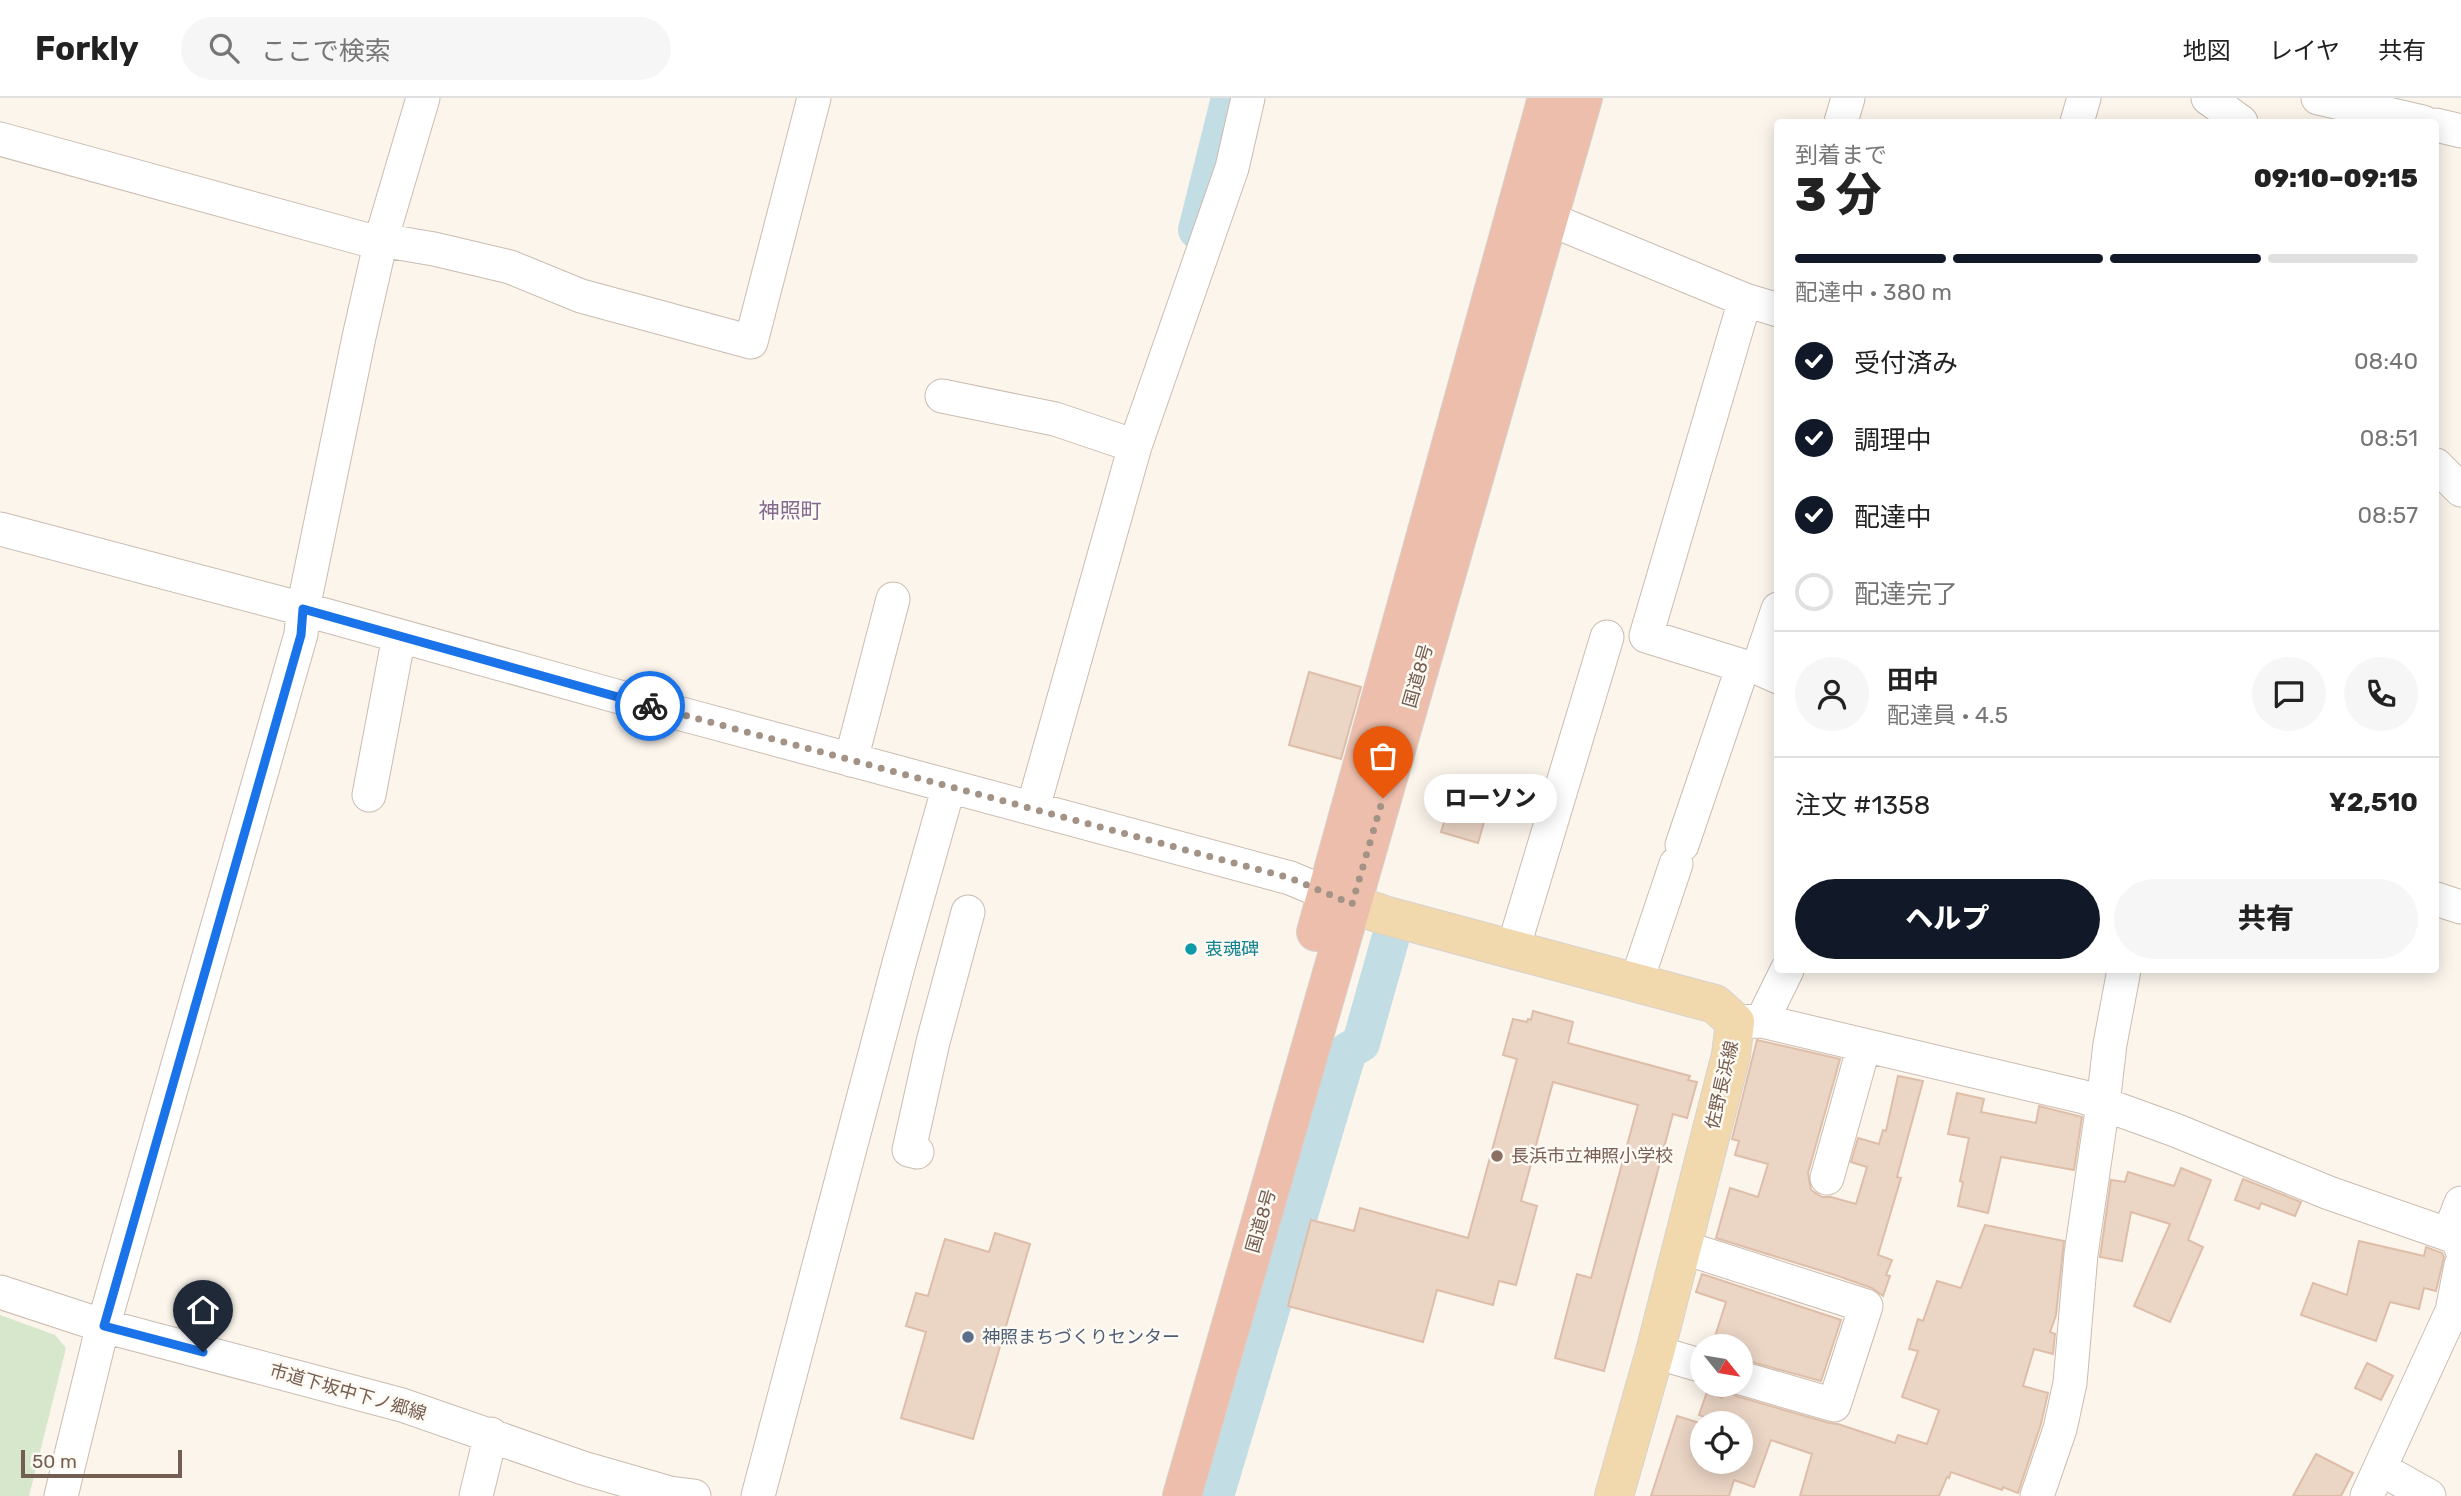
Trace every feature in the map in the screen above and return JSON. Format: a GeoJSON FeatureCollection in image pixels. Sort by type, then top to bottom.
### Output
{"type":"FeatureCollection","features":[{"type":"Feature","properties":{"kind":"highway","name":"国道8号"},"geometry":{"type":"LineString","coordinates":[[1182,1496],[1340,899],[1546,98]]}},
{"type":"Feature","properties":{"kind":"highway","name":"国道8号"},"geometry":{"type":"LineString","coordinates":[[1155,1496],[1549,219],[1583,98]]}},
{"type":"Feature","properties":{"kind":"main road","name":"佐野長浜線"},"geometry":{"type":"LineString","coordinates":[[1340,899],[1384,915],[1715,1004],[1748,1022],[1731,1055],[1655,1352],[1614,1496]]}},
{"type":"Feature","properties":{"kind":"street"},"geometry":{"type":"LineString","coordinates":[[61,1496],[104,1326],[301,635],[303,609],[356,350],[382,240],[423,98]]}},
{"type":"Feature","properties":{"kind":"street"},"geometry":{"type":"LineString","coordinates":[[0,139],[364,239],[382,240],[510,267],[581,296],[751,342],[814,98]]}},
{"type":"Feature","properties":{"kind":"street"},"geometry":{"type":"LineString","coordinates":[[1033,808],[1135,446],[1231,168],[1248,98]]}},
{"type":"Feature","properties":{"kind":"street"},"geometry":{"type":"LineString","coordinates":[[1842,119],[1848,98]]}},
{"type":"Feature","properties":{"kind":"street"},"geometry":{"type":"LineString","coordinates":[[2078,119],[2084,98]]}},
{"type":"Feature","properties":{"kind":"street"},"geometry":{"type":"LineString","coordinates":[[2318,98],[2410,119]]}},
{"type":"Feature","properties":{"kind":"street"},"geometry":{"type":"LineString","coordinates":[[2213,99],[2237,119]]}},
{"type":"Feature","properties":{"kind":"street"},"geometry":{"type":"LineString","coordinates":[[2439,126],[2461,131]]}},
{"type":"Feature","properties":{"kind":"street"},"geometry":{"type":"LineString","coordinates":[[1549,219],[1745,300],[1774,309]]}},
{"type":"Feature","properties":{"kind":"street"},"geometry":{"type":"LineString","coordinates":[[1745,300],[1646,636],[1760,670]]}},
{"type":"Feature","properties":{"kind":"street"},"geometry":{"type":"LineString","coordinates":[[942,396],[1055,419],[1135,446]]}},
{"type":"Feature","properties":{"kind":"street"},"geometry":{"type":"LineString","coordinates":[[2439,468],[2461,490]]}},
{"type":"Feature","properties":{"kind":"street"},"geometry":{"type":"LineString","coordinates":[[0,529],[1290,878],[1340,899]]}},
{"type":"Feature","properties":{"kind":"street"},"geometry":{"type":"LineString","coordinates":[[851,760],[893,599]]}},
{"type":"Feature","properties":{"kind":"street"},"geometry":{"type":"LineString","coordinates":[[1636,982],[1679,854],[1760,670],[1774,623]]}},
{"type":"Feature","properties":{"kind":"street"},"geometry":{"type":"LineString","coordinates":[[369,795],[399,636]]}},
{"type":"Feature","properties":{"kind":"street"},"geometry":{"type":"LineString","coordinates":[[1513,949],[1607,637]]}},
{"type":"Feature","properties":{"kind":"street"},"geometry":{"type":"LineString","coordinates":[[758,1496],[949,786]]}},
{"type":"Feature","properties":{"kind":"street"},"geometry":{"type":"LineString","coordinates":[[2439,900],[2461,907]]}},
{"type":"Feature","properties":{"kind":"street"},"geometry":{"type":"LineString","coordinates":[[917,1152],[909,1150],[933,1042],[968,912]]}},
{"type":"Feature","properties":{"kind":"street"},"geometry":{"type":"LineString","coordinates":[[901,958],[953,970]]}},
{"type":"Feature","properties":{"kind":"street"},"geometry":{"type":"LineString","coordinates":[[1785,973],[1748,1022],[2084,1097],[2175,1130],[2460,1248]]}},
{"type":"Feature","properties":{"kind":"street"},"geometry":{"type":"LineString","coordinates":[[2038,1496],[2060,1429],[2070,1383],[2081,1254],[2110,1044],[2123,973]]}},
{"type":"Feature","properties":{"kind":"street"},"geometry":{"type":"LineString","coordinates":[[1827,1178],[1864,1046]]}},
{"type":"Feature","properties":{"kind":"street"},"geometry":{"type":"LineString","coordinates":[[2429,1496],[2374,1482],[2452,1311],[2460,1248],[2454,1221],[2461,1203]]}},
{"type":"Feature","properties":{"kind":"street"},"geometry":{"type":"LineString","coordinates":[[1682,1247],[1866,1306],[1834,1405],[1754,1382]]}},
{"type":"Feature","properties":{"kind":"street","name":"市道下坂中下ノ郷線"},"geometry":{"type":"LineString","coordinates":[[0,1292],[104,1326],[402,1405],[583,1468],[670,1493],[694,1496]]}},
{"type":"Feature","properties":{"kind":"street"},"geometry":{"type":"LineString","coordinates":[[1655,1352],[1690,1362]]}},
{"type":"Feature","properties":{"kind":"street"},"geometry":{"type":"LineString","coordinates":[[477,1496],[491,1434]]}},
{"type":"Feature","properties":{"kind":"green space"},"geometry":{"type":"Polygon","coordinates":[[[0,1315],[55,1335],[66,1348],[29,1496],[0,1496],[0,1315]]]}},
{"type":"Feature","properties":{"kind":"building"},"geometry":{"type":"Polygon","coordinates":[[[1309,672],[1361,687],[1341,759],[1289,745],[1309,672]]]}},
{"type":"Feature","properties":{"kind":"building"},"geometry":{"type":"Polygon","coordinates":[[[1455,787],[1491,798],[1478,843],[1441,832],[1455,787]]]}},
{"type":"Feature","properties":{"kind":"building"},"geometry":{"type":"Polygon","coordinates":[[[1533,1011],[1573,1022],[1568,1043],[1690,1076],[1688,1080],[1697,1082],[1687,1118],[1673,1114],[1604,1371],[1555,1358],[1577,1274],[1591,1278],[1638,1105],[1553,1082],[1521,1201],[1537,1206],[1516,1285],[1499,1281],[1493,1305],[1437,1290],[1423,1342],[1288,1306],[1311,1220],[1354,1231],[1360,1208],[1468,1238],[1517,1059],[1503,1055],[1513,1019],[1527,1022],[1528,1019],[1531,1020],[1533,1011]]]}},
{"type":"Feature","properties":{"kind":"building"},"geometry":{"type":"Polygon","coordinates":[[[1757,1040],[1840,1059],[1808,1173],[1811,1190],[1822,1197],[1856,1204],[1867,1167],[1851,1162],[1858,1138],[1879,1144],[1883,1130],[1886,1131],[1898,1076],[1923,1081],[1897,1177],[1901,1178],[1878,1255],[1892,1260],[1886,1275],[1890,1276],[1883,1296],[1872,1288],[1835,1275],[1716,1238],[1730,1188],[1758,1197],[1768,1164],[1735,1155],[1739,1141],[1732,1139],[1757,1040]]]}},
{"type":"Feature","properties":{"kind":"building"},"geometry":{"type":"Polygon","coordinates":[[[1957,1093],[1984,1099],[1981,1112],[2036,1123],[2039,1106],[2082,1117],[2074,1170],[2001,1157],[1988,1213],[1958,1206],[1969,1138],[1948,1134],[1957,1093]]]}},
{"type":"Feature","properties":{"kind":"building"},"geometry":{"type":"Polygon","coordinates":[[[2181,1168],[2211,1180],[2188,1240],[2203,1247],[2170,1322],[2134,1306],[2170,1224],[2131,1212],[2122,1261],[2100,1257],[2111,1180],[2125,1182],[2128,1172],[2174,1186],[2181,1168]]]}},
{"type":"Feature","properties":{"kind":"building"},"geometry":{"type":"Polygon","coordinates":[[[2243,1179],[2301,1202],[2295,1216],[2261,1203],[2259,1209],[2235,1200],[2243,1179]]]}},
{"type":"Feature","properties":{"kind":"building"},"geometry":{"type":"Polygon","coordinates":[[[1985,1225],[2064,1241],[2056,1315],[2050,1332],[2055,1334],[2053,1354],[2034,1349],[2023,1386],[2048,1393],[2041,1424],[2018,1493],[1951,1472],[1939,1496],[1800,1496],[1812,1454],[1771,1440],[1754,1487],[1734,1480],[1729,1496],[1651,1496],[1677,1416],[1690,1420],[1690,1474],[1753,1474],[1753,1411],[1700,1411],[1705,1397],[1739,1397],[1895,1443],[1898,1435],[1927,1444],[1939,1410],[1902,1397],[1918,1351],[1909,1349],[1918,1319],[1923,1321],[1937,1281],[1961,1288],[1985,1225]]]}},
{"type":"Feature","properties":{"kind":"building"},"geometry":{"type":"Polygon","coordinates":[[[995,1233],[1030,1244],[973,1439],[901,1418],[926,1332],[906,1326],[916,1293],[928,1296],[945,1239],[989,1252],[995,1233]]]}},
{"type":"Feature","properties":{"kind":"building"},"geometry":{"type":"Polygon","coordinates":[[[2359,1241],[2424,1256],[2426,1247],[2442,1253],[2444,1257],[2436,1291],[2424,1288],[2419,1309],[2390,1302],[2376,1341],[2301,1315],[2313,1283],[2347,1295],[2359,1241]]]}},
{"type":"Feature","properties":{"kind":"building"},"geometry":{"type":"Polygon","coordinates":[[[1702,1274],[1841,1320],[1821,1381],[1754,1363],[1754,1334],[1716,1334],[1726,1302],[1696,1292],[1702,1274]]]}},
{"type":"Feature","properties":{"kind":"building"},"geometry":{"type":"Polygon","coordinates":[[[2367,1363],[2393,1376],[2381,1400],[2355,1388],[2367,1363]]]}},
{"type":"Feature","properties":{"kind":"building"},"geometry":{"type":"Polygon","coordinates":[[[2316,1454],[2353,1473],[2341,1496],[2293,1496],[2316,1454]]]}},
{"type":"Feature","properties":{"kind":"waterway"},"geometry":{"type":"LineString","coordinates":[[1197,230],[1230,98]]}},
{"type":"Feature","properties":{"kind":"waterway"},"geometry":{"type":"LineString","coordinates":[[1215,1496],[1348,1051],[1361,1043],[1390,940]]}},
{"type":"Feature","properties":{"kind":"way so far"},"geometry":{"type":"LineString","coordinates":[[650,706],[1290,878],[1352,904],[1383,798]]}},
{"type":"Feature","properties":{"kind":"place","name":"ローソン"},"geometry":{"type":"Point","coordinates":[1383,798]}},
{"type":"Feature","properties":{"kind":"place","name":"衷魂碑"},"geometry":{"type":"Point","coordinates":[1191,949]}},
{"type":"Feature","properties":{"kind":"place","name":"長浜市立神照小学校"},"geometry":{"type":"Point","coordinates":[1497,1156]}},
{"type":"Feature","properties":{"kind":"place","name":"神照まちづくりセンター"},"geometry":{"type":"Point","coordinates":[968,1337]}},
{"type":"Feature","properties":{"kind":"district","name":"神照町"},"geometry":{"type":"Point","coordinates":[790,511]}},
{"type":"Feature","properties":{"kind":"route"},"geometry":{"type":"LineString","coordinates":[[203,1352],[104,1326],[301,635],[303,609],[650,706]]}}]}
